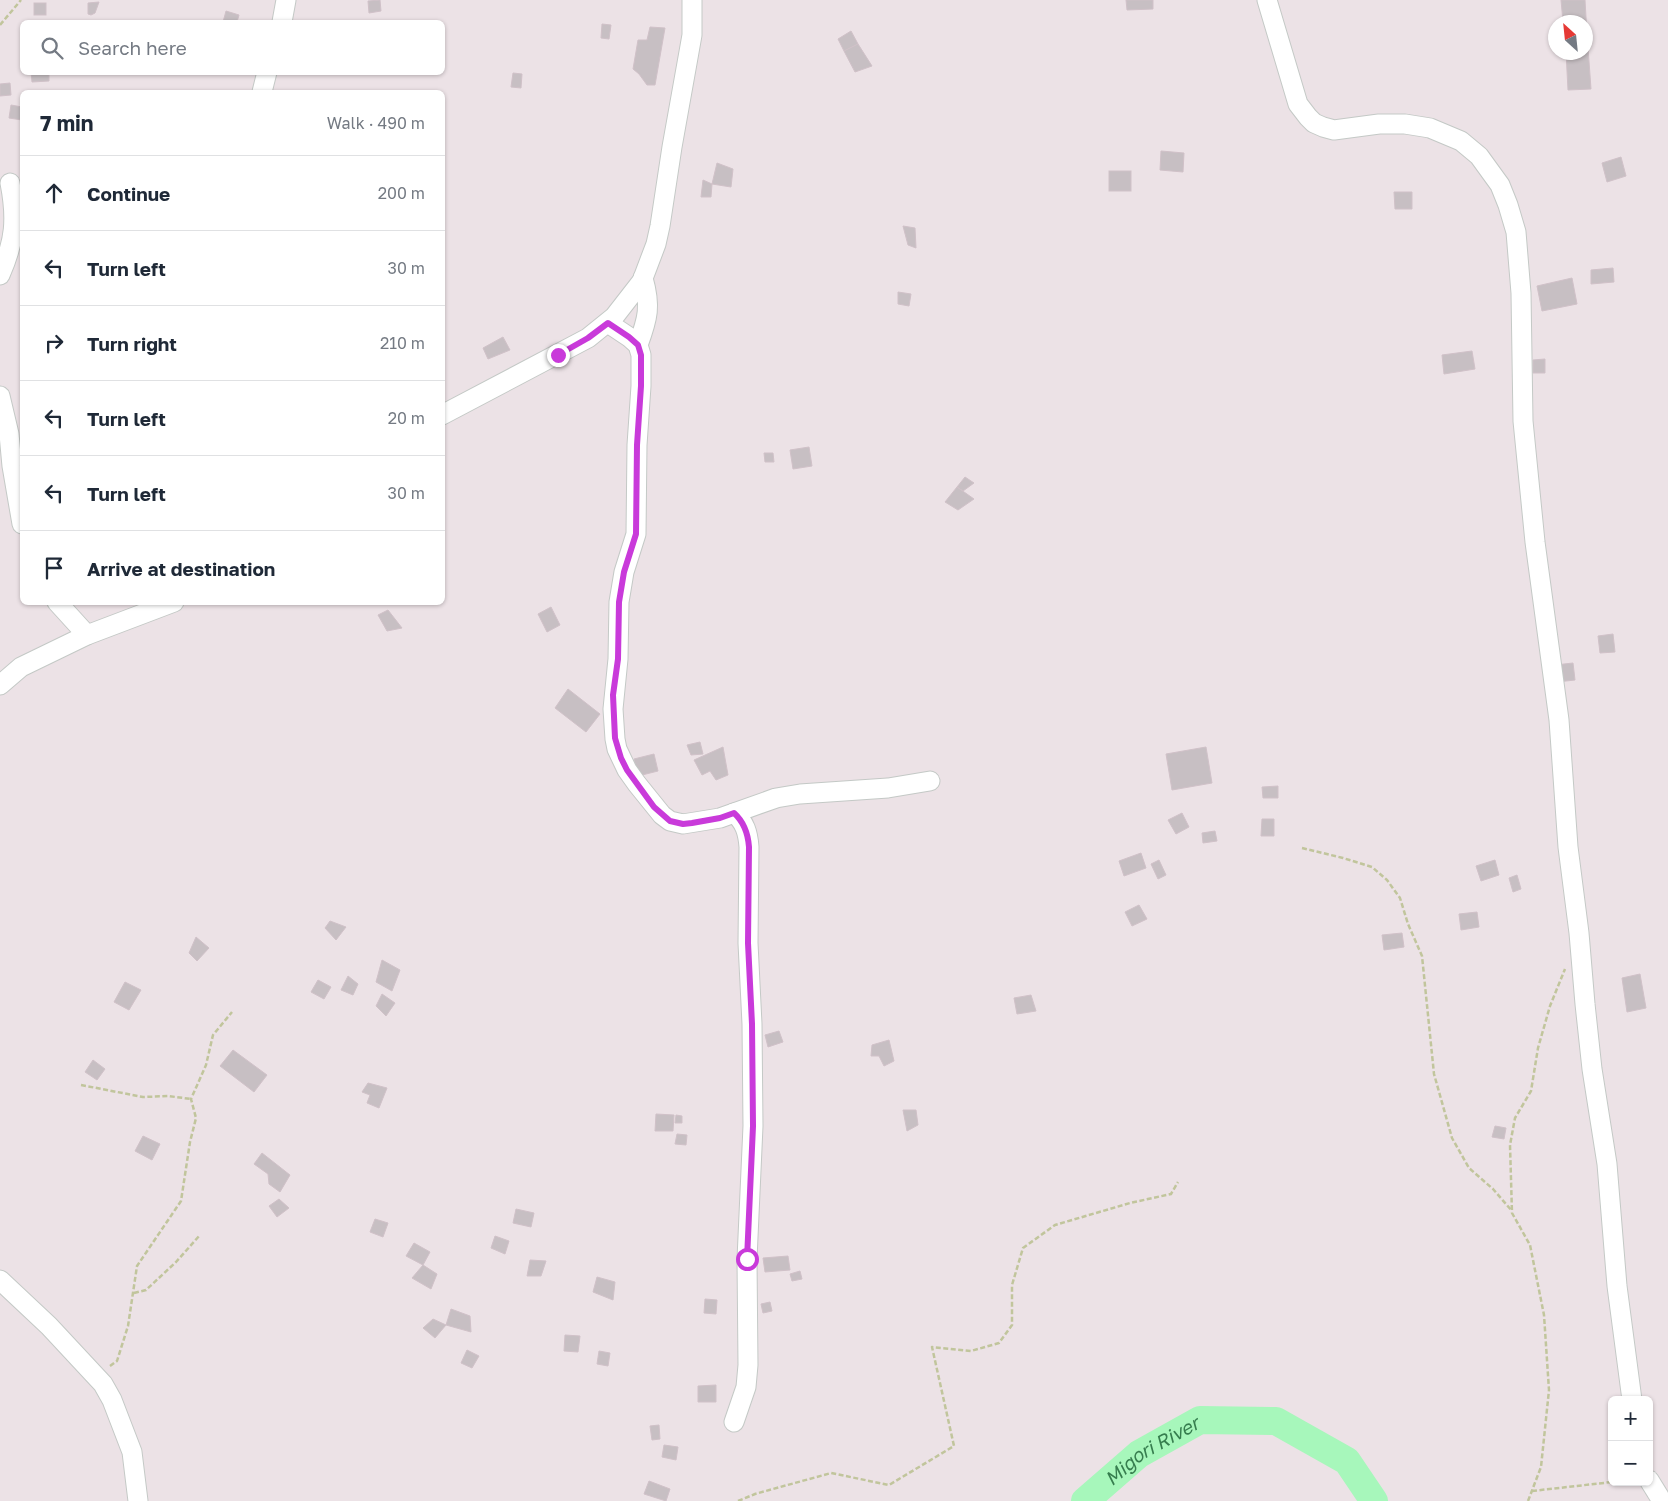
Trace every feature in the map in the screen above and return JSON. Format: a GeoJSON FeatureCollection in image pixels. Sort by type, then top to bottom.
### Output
{"type":"FeatureCollection","features":[{"type":"Feature","properties":{"kind":"street"},"geometry":{"type":"LineString","coordinates":[[282,20],[286,0]]}},
{"type":"Feature","properties":{"kind":"street"},"geometry":{"type":"LineString","coordinates":[[445,413],[588,338],[608,323],[631,296],[643,278],[656,244],[666,191],[692,35],[692,0]]}},
{"type":"Feature","properties":{"kind":"street"},"geometry":{"type":"LineString","coordinates":[[1267,0],[1298,104],[1314,123],[1334,130],[1379,124],[1405,124],[1430,128],[1461,141],[1479,156],[1500,185],[1516,232],[1521,293],[1523,421],[1534,532],[1559,720],[1568,847],[1579,933],[1584,1004],[1607,1164],[1618,1286],[1632,1396]]}},
{"type":"Feature","properties":{"kind":"street"},"geometry":{"type":"LineString","coordinates":[[262,90],[266,75]]}},
{"type":"Feature","properties":{"kind":"street"},"geometry":{"type":"LineString","coordinates":[[0,275],[12,246],[14,223],[10,183]]}},
{"type":"Feature","properties":{"kind":"street"},"geometry":{"type":"LineString","coordinates":[[638,345],[647,316],[649,302],[643,278]]}},
{"type":"Feature","properties":{"kind":"street"},"geometry":{"type":"LineString","coordinates":[[608,323],[638,345],[641,355],[636,534],[624,572],[619,602],[618,659],[613,702],[615,738],[627,770],[654,807],[670,821],[683,824],[720,818],[776,798],[800,794],[880,789],[930,781]]}},
{"type":"Feature","properties":{"kind":"street"},"geometry":{"type":"LineString","coordinates":[[0,396],[9,434],[20,512]]}},
{"type":"Feature","properties":{"kind":"street"},"geometry":{"type":"LineString","coordinates":[[60,605],[87,634]]}},
{"type":"Feature","properties":{"kind":"street"},"geometry":{"type":"LineString","coordinates":[[0,686],[21,667],[87,634],[166,605]]}},
{"type":"Feature","properties":{"kind":"street"},"geometry":{"type":"LineString","coordinates":[[734,813],[744,824],[748,834],[749,847],[748,943],[752,1024],[753,1126],[747,1259],[748,1364],[746,1386],[734,1422]]}},
{"type":"Feature","properties":{"kind":"street"},"geometry":{"type":"LineString","coordinates":[[0,1280],[49,1326],[103,1384],[128,1438],[136,1476],[138,1501]]}},
{"type":"Feature","properties":{"kind":"street"},"geometry":{"type":"LineString","coordinates":[[1653,1486],[1662,1501]]}},
{"type":"Feature","properties":{"kind":"path"},"geometry":{"type":"LineString","coordinates":[[0,25],[21,0]]}},
{"type":"Feature","properties":{"kind":"path"},"geometry":{"type":"LineString","coordinates":[[1302,848],[1372,867],[1387,880],[1400,898],[1408,924],[1422,956],[1434,1074],[1452,1138],[1469,1168],[1494,1189],[1512,1213],[1530,1245],[1544,1315],[1549,1390],[1541,1466],[1528,1501]]}},
{"type":"Feature","properties":{"kind":"path"},"geometry":{"type":"LineString","coordinates":[[1512,1213],[1510,1145],[1515,1118],[1530,1092],[1538,1048],[1550,1006],[1568,960]]}},
{"type":"Feature","properties":{"kind":"path"},"geometry":{"type":"LineString","coordinates":[[93,1372],[104,1371],[117,1361],[128,1326],[137,1266],[181,1201],[190,1142],[196,1118],[191,1099],[206,1065],[213,1035],[232,1012]]}},
{"type":"Feature","properties":{"kind":"path"},"geometry":{"type":"LineString","coordinates":[[81,1085],[143,1097],[168,1096],[191,1099]]}},
{"type":"Feature","properties":{"kind":"path"},"geometry":{"type":"LineString","coordinates":[[738,1501],[755,1494],[830,1473],[889,1485],[954,1446],[932,1347],[971,1351],[999,1343],[1012,1325],[1012,1285],[1023,1248],[1055,1225],[1130,1203],[1171,1194],[1178,1182]]}},
{"type":"Feature","properties":{"kind":"path"},"geometry":{"type":"LineString","coordinates":[[134,1293],[146,1290],[176,1262],[200,1234]]}},
{"type":"Feature","properties":{"kind":"path"},"geometry":{"type":"LineString","coordinates":[[1532,1491],[1608,1482]]}},
{"type":"Feature","properties":{"kind":"building"},"geometry":{"type":"Polygon","coordinates":[[[380,0],[381,11],[369,13],[368,1],[380,0]]]}},
{"type":"Feature","properties":{"kind":"building"},"geometry":{"type":"Polygon","coordinates":[[[1126,0],[1153,0],[1153,9],[1127,10],[1126,0]]]}},
{"type":"Feature","properties":{"kind":"building"},"geometry":{"type":"Polygon","coordinates":[[[1561,0],[1585,0],[1586,15],[1562,15],[1561,0]]]}},
{"type":"Feature","properties":{"kind":"building"},"geometry":{"type":"Polygon","coordinates":[[[99,2],[95,13],[88,14],[88,3],[99,2]]]}},
{"type":"Feature","properties":{"kind":"building"},"geometry":{"type":"Polygon","coordinates":[[[34,3],[46,3],[46,15],[34,15],[34,3]]]}},
{"type":"Feature","properties":{"kind":"building"},"geometry":{"type":"Polygon","coordinates":[[[226,11],[239,15],[238,20],[224,20],[226,11]]]}},
{"type":"Feature","properties":{"kind":"building"},"geometry":{"type":"Polygon","coordinates":[[[602,24],[611,25],[609,39],[601,38],[602,24]]]}},
{"type":"Feature","properties":{"kind":"building"},"geometry":{"type":"Polygon","coordinates":[[[650,27],[665,28],[655,85],[647,85],[633,69],[638,40],[647,40],[650,27]]]}},
{"type":"Feature","properties":{"kind":"building"},"geometry":{"type":"Polygon","coordinates":[[[851,31],[858,44],[844,51],[838,39],[851,31]]]}},
{"type":"Feature","properties":{"kind":"building"},"geometry":{"type":"Polygon","coordinates":[[[858,44],[872,66],[855,72],[844,51],[858,44]]]}},
{"type":"Feature","properties":{"kind":"building"},"geometry":{"type":"Polygon","coordinates":[[[1566,60],[1589,60],[1591,89],[1568,90],[1566,60]]]}},
{"type":"Feature","properties":{"kind":"building"},"geometry":{"type":"Polygon","coordinates":[[[513,73],[522,74],[521,88],[511,87],[513,73]]]}},
{"type":"Feature","properties":{"kind":"building"},"geometry":{"type":"Polygon","coordinates":[[[31,75],[49,75],[49,81],[32,82],[31,75]]]}},
{"type":"Feature","properties":{"kind":"building"},"geometry":{"type":"Polygon","coordinates":[[[10,83],[11,95],[0,96],[0,84],[10,83]]]}},
{"type":"Feature","properties":{"kind":"building"},"geometry":{"type":"Polygon","coordinates":[[[11,105],[20,107],[20,120],[9,118],[11,105]]]}},
{"type":"Feature","properties":{"kind":"building"},"geometry":{"type":"Polygon","coordinates":[[[1161,151],[1184,153],[1183,172],[1160,170],[1161,151]]]}},
{"type":"Feature","properties":{"kind":"building"},"geometry":{"type":"Polygon","coordinates":[[[1621,157],[1626,176],[1607,182],[1602,163],[1621,157]]]}},
{"type":"Feature","properties":{"kind":"building"},"geometry":{"type":"Polygon","coordinates":[[[717,163],[733,169],[731,187],[712,184],[717,163]]]}},
{"type":"Feature","properties":{"kind":"building"},"geometry":{"type":"Polygon","coordinates":[[[1109,171],[1131,171],[1131,191],[1109,191],[1109,171]]]}},
{"type":"Feature","properties":{"kind":"building"},"geometry":{"type":"Polygon","coordinates":[[[703,180],[712,184],[711,197],[701,197],[703,180]]]}},
{"type":"Feature","properties":{"kind":"building"},"geometry":{"type":"Polygon","coordinates":[[[1394,192],[1412,192],[1412,209],[1395,209],[1394,192]]]}},
{"type":"Feature","properties":{"kind":"building"},"geometry":{"type":"Polygon","coordinates":[[[903,226],[915,228],[916,248],[908,245],[903,226]]]}},
{"type":"Feature","properties":{"kind":"building"},"geometry":{"type":"Polygon","coordinates":[[[1613,268],[1614,282],[1591,284],[1591,270],[1613,268]]]}},
{"type":"Feature","properties":{"kind":"building"},"geometry":{"type":"Polygon","coordinates":[[[1572,278],[1577,304],[1542,311],[1537,286],[1572,278]]]}},
{"type":"Feature","properties":{"kind":"building"},"geometry":{"type":"Polygon","coordinates":[[[898,292],[911,294],[909,306],[898,304],[898,292]]]}},
{"type":"Feature","properties":{"kind":"building"},"geometry":{"type":"Polygon","coordinates":[[[503,337],[510,350],[488,359],[483,348],[503,337]]]}},
{"type":"Feature","properties":{"kind":"building"},"geometry":{"type":"Polygon","coordinates":[[[1472,351],[1475,369],[1444,374],[1442,355],[1472,351]]]}},
{"type":"Feature","properties":{"kind":"building"},"geometry":{"type":"Polygon","coordinates":[[[1545,359],[1545,373],[1533,373],[1533,360],[1545,359]]]}},
{"type":"Feature","properties":{"kind":"building"},"geometry":{"type":"Polygon","coordinates":[[[809,447],[812,466],[793,469],[790,450],[809,447]]]}},
{"type":"Feature","properties":{"kind":"building"},"geometry":{"type":"Polygon","coordinates":[[[764,453],[773,453],[774,462],[765,462],[764,453]]]}},
{"type":"Feature","properties":{"kind":"building"},"geometry":{"type":"Polygon","coordinates":[[[965,477],[974,483],[963,491],[957,487],[965,477]]]}},
{"type":"Feature","properties":{"kind":"building"},"geometry":{"type":"Polygon","coordinates":[[[957,487],[974,499],[958,510],[945,502],[957,487]]]}},
{"type":"Feature","properties":{"kind":"building"},"geometry":{"type":"Polygon","coordinates":[[[551,607],[560,625],[547,632],[538,614],[551,607]]]}},
{"type":"Feature","properties":{"kind":"building"},"geometry":{"type":"Polygon","coordinates":[[[388,610],[402,628],[387,631],[378,615],[388,610]]]}},
{"type":"Feature","properties":{"kind":"building"},"geometry":{"type":"Polygon","coordinates":[[[1613,634],[1615,652],[1600,653],[1598,636],[1613,634]]]}},
{"type":"Feature","properties":{"kind":"building"},"geometry":{"type":"Polygon","coordinates":[[[1573,663],[1575,680],[1557,682],[1555,665],[1573,663]]]}},
{"type":"Feature","properties":{"kind":"building"},"geometry":{"type":"Polygon","coordinates":[[[568,689],[600,714],[586,732],[555,708],[568,689]]]}},
{"type":"Feature","properties":{"kind":"building"},"geometry":{"type":"Polygon","coordinates":[[[700,742],[703,754],[691,755],[687,745],[700,742]]]}},
{"type":"Feature","properties":{"kind":"building"},"geometry":{"type":"Polygon","coordinates":[[[723,747],[728,775],[716,780],[710,771],[702,775],[694,760],[723,747]]]}},
{"type":"Feature","properties":{"kind":"building"},"geometry":{"type":"Polygon","coordinates":[[[1206,747],[1212,783],[1172,790],[1166,754],[1206,747]]]}},
{"type":"Feature","properties":{"kind":"building"},"geometry":{"type":"Polygon","coordinates":[[[654,754],[658,771],[638,776],[634,759],[654,754]]]}},
{"type":"Feature","properties":{"kind":"building"},"geometry":{"type":"Polygon","coordinates":[[[1278,786],[1278,798],[1263,798],[1262,787],[1278,786]]]}},
{"type":"Feature","properties":{"kind":"building"},"geometry":{"type":"Polygon","coordinates":[[[1182,813],[1189,827],[1176,834],[1168,820],[1182,813]]]}},
{"type":"Feature","properties":{"kind":"building"},"geometry":{"type":"Polygon","coordinates":[[[1262,819],[1274,819],[1274,836],[1261,836],[1262,819]]]}},
{"type":"Feature","properties":{"kind":"building"},"geometry":{"type":"Polygon","coordinates":[[[1215,831],[1217,841],[1203,843],[1202,833],[1215,831]]]}},
{"type":"Feature","properties":{"kind":"building"},"geometry":{"type":"Polygon","coordinates":[[[1141,853],[1146,868],[1124,876],[1119,861],[1141,853]]]}},
{"type":"Feature","properties":{"kind":"building"},"geometry":{"type":"Polygon","coordinates":[[[1159,860],[1166,875],[1158,879],[1151,864],[1159,860]]]}},
{"type":"Feature","properties":{"kind":"building"},"geometry":{"type":"Polygon","coordinates":[[[1495,860],[1499,875],[1481,881],[1476,866],[1495,860]]]}},
{"type":"Feature","properties":{"kind":"building"},"geometry":{"type":"Polygon","coordinates":[[[1517,875],[1521,889],[1513,892],[1509,878],[1517,875]]]}},
{"type":"Feature","properties":{"kind":"building"},"geometry":{"type":"Polygon","coordinates":[[[1139,905],[1147,919],[1132,926],[1125,912],[1139,905]]]}},
{"type":"Feature","properties":{"kind":"building"},"geometry":{"type":"Polygon","coordinates":[[[1477,912],[1479,927],[1461,930],[1459,914],[1477,912]]]}},
{"type":"Feature","properties":{"kind":"building"},"geometry":{"type":"Polygon","coordinates":[[[330,921],[346,927],[336,940],[325,928],[330,921]]]}},
{"type":"Feature","properties":{"kind":"building"},"geometry":{"type":"Polygon","coordinates":[[[1402,933],[1404,947],[1384,950],[1382,935],[1402,933]]]}},
{"type":"Feature","properties":{"kind":"building"},"geometry":{"type":"Polygon","coordinates":[[[196,937],[209,948],[197,961],[189,953],[196,937]]]}},
{"type":"Feature","properties":{"kind":"building"},"geometry":{"type":"Polygon","coordinates":[[[382,960],[400,970],[392,991],[376,982],[382,960]]]}},
{"type":"Feature","properties":{"kind":"building"},"geometry":{"type":"Polygon","coordinates":[[[1640,974],[1646,1008],[1627,1012],[1622,978],[1640,974]]]}},
{"type":"Feature","properties":{"kind":"building"},"geometry":{"type":"Polygon","coordinates":[[[348,976],[358,984],[353,995],[341,990],[348,976]]]}},
{"type":"Feature","properties":{"kind":"building"},"geometry":{"type":"Polygon","coordinates":[[[318,980],[331,987],[324,999],[311,992],[318,980]]]}},
{"type":"Feature","properties":{"kind":"building"},"geometry":{"type":"Polygon","coordinates":[[[125,982],[141,990],[129,1010],[114,1002],[125,982]]]}},
{"type":"Feature","properties":{"kind":"building"},"geometry":{"type":"Polygon","coordinates":[[[382,994],[395,1003],[386,1016],[376,1006],[382,994]]]}},
{"type":"Feature","properties":{"kind":"building"},"geometry":{"type":"Polygon","coordinates":[[[1031,995],[1036,1011],[1017,1014],[1014,998],[1031,995]]]}},
{"type":"Feature","properties":{"kind":"building"},"geometry":{"type":"Polygon","coordinates":[[[779,1031],[783,1042],[768,1047],[765,1035],[779,1031]]]}},
{"type":"Feature","properties":{"kind":"building"},"geometry":{"type":"Polygon","coordinates":[[[889,1040],[894,1061],[884,1066],[879,1056],[871,1056],[872,1045],[889,1040]]]}},
{"type":"Feature","properties":{"kind":"building"},"geometry":{"type":"Polygon","coordinates":[[[233,1050],[267,1075],[254,1092],[220,1066],[233,1050]]]}},
{"type":"Feature","properties":{"kind":"building"},"geometry":{"type":"Polygon","coordinates":[[[93,1060],[105,1069],[97,1080],[85,1072],[93,1060]]]}},
{"type":"Feature","properties":{"kind":"building"},"geometry":{"type":"Polygon","coordinates":[[[368,1083],[387,1088],[379,1108],[367,1103],[370,1095],[362,1092],[368,1083]]]}},
{"type":"Feature","properties":{"kind":"building"},"geometry":{"type":"Polygon","coordinates":[[[903,1110],[916,1110],[918,1125],[907,1131],[903,1110]]]}},
{"type":"Feature","properties":{"kind":"building"},"geometry":{"type":"Polygon","coordinates":[[[656,1114],[674,1115],[673,1131],[655,1131],[656,1114]]]}},
{"type":"Feature","properties":{"kind":"building"},"geometry":{"type":"Polygon","coordinates":[[[676,1115],[682,1116],[682,1123],[675,1123],[676,1115]]]}},
{"type":"Feature","properties":{"kind":"building"},"geometry":{"type":"Polygon","coordinates":[[[1495,1126],[1506,1128],[1504,1139],[1492,1137],[1495,1126]]]}},
{"type":"Feature","properties":{"kind":"building"},"geometry":{"type":"Polygon","coordinates":[[[677,1134],[687,1135],[686,1145],[675,1144],[677,1134]]]}},
{"type":"Feature","properties":{"kind":"building"},"geometry":{"type":"Polygon","coordinates":[[[143,1136],[160,1144],[152,1160],[135,1151],[143,1136]]]}},
{"type":"Feature","properties":{"kind":"building"},"geometry":{"type":"Polygon","coordinates":[[[262,1153],[290,1175],[280,1192],[269,1184],[268,1174],[254,1164],[262,1153]]]}},
{"type":"Feature","properties":{"kind":"building"},"geometry":{"type":"Polygon","coordinates":[[[279,1199],[289,1208],[277,1217],[269,1206],[279,1199]]]}},
{"type":"Feature","properties":{"kind":"building"},"geometry":{"type":"Polygon","coordinates":[[[516,1209],[534,1213],[531,1227],[513,1223],[516,1209]]]}},
{"type":"Feature","properties":{"kind":"building"},"geometry":{"type":"Polygon","coordinates":[[[375,1219],[388,1223],[383,1237],[370,1232],[375,1219]]]}},
{"type":"Feature","properties":{"kind":"building"},"geometry":{"type":"Polygon","coordinates":[[[495,1236],[509,1241],[505,1254],[491,1248],[495,1236]]]}},
{"type":"Feature","properties":{"kind":"building"},"geometry":{"type":"Polygon","coordinates":[[[414,1243],[430,1252],[423,1265],[406,1256],[414,1243]]]}},
{"type":"Feature","properties":{"kind":"building"},"geometry":{"type":"Polygon","coordinates":[[[788,1256],[790,1270],[765,1272],[763,1258],[788,1256]]]}},
{"type":"Feature","properties":{"kind":"building"},"geometry":{"type":"Polygon","coordinates":[[[530,1260],[546,1261],[541,1276],[527,1276],[530,1260]]]}},
{"type":"Feature","properties":{"kind":"building"},"geometry":{"type":"Polygon","coordinates":[[[423,1265],[437,1274],[431,1289],[412,1278],[423,1265]]]}},
{"type":"Feature","properties":{"kind":"building"},"geometry":{"type":"Polygon","coordinates":[[[800,1271],[802,1279],[792,1281],[790,1274],[800,1271]]]}},
{"type":"Feature","properties":{"kind":"building"},"geometry":{"type":"Polygon","coordinates":[[[597,1277],[615,1282],[613,1300],[593,1292],[597,1277]]]}},
{"type":"Feature","properties":{"kind":"building"},"geometry":{"type":"Polygon","coordinates":[[[705,1299],[717,1300],[716,1314],[704,1313],[705,1299]]]}},
{"type":"Feature","properties":{"kind":"building"},"geometry":{"type":"Polygon","coordinates":[[[770,1302],[772,1311],[763,1313],[761,1304],[770,1302]]]}},
{"type":"Feature","properties":{"kind":"building"},"geometry":{"type":"Polygon","coordinates":[[[451,1309],[470,1316],[471,1332],[446,1325],[451,1309]]]}},
{"type":"Feature","properties":{"kind":"building"},"geometry":{"type":"Polygon","coordinates":[[[433,1319],[446,1325],[435,1338],[423,1328],[433,1319]]]}},
{"type":"Feature","properties":{"kind":"building"},"geometry":{"type":"Polygon","coordinates":[[[565,1335],[580,1336],[578,1352],[564,1351],[565,1335]]]}},
{"type":"Feature","properties":{"kind":"building"},"geometry":{"type":"Polygon","coordinates":[[[467,1350],[479,1356],[472,1368],[461,1363],[467,1350]]]}},
{"type":"Feature","properties":{"kind":"building"},"geometry":{"type":"Polygon","coordinates":[[[599,1351],[610,1353],[608,1366],[597,1364],[599,1351]]]}},
{"type":"Feature","properties":{"kind":"building"},"geometry":{"type":"Polygon","coordinates":[[[716,1385],[716,1402],[698,1402],[698,1386],[716,1385]]]}},
{"type":"Feature","properties":{"kind":"building"},"geometry":{"type":"Polygon","coordinates":[[[659,1425],[660,1439],[652,1440],[650,1426],[659,1425]]]}},
{"type":"Feature","properties":{"kind":"building"},"geometry":{"type":"Polygon","coordinates":[[[664,1445],[678,1447],[676,1460],[662,1457],[664,1445]]]}},
{"type":"Feature","properties":{"kind":"building"},"geometry":{"type":"Polygon","coordinates":[[[649,1481],[670,1489],[666,1501],[644,1494],[649,1481]]]}},
{"type":"Feature","properties":{"kind":"waterway","name":"Migori River"},"geometry":{"type":"LineString","coordinates":[[1085,1501],[1139,1454],[1200,1420],[1276,1421],[1347,1461],[1374,1501]]}},
{"type":"Feature","properties":{"kind":"route"},"geometry":{"type":"LineString","coordinates":[[558,355],[588,338],[608,323],[638,345],[641,355],[636,479],[636,534],[624,572],[617,620],[619,634],[618,659],[613,709],[617,749],[636,784],[654,807],[670,821],[683,824],[702,822],[734,813],[744,824],[748,834],[748,943],[752,1024],[753,1126],[747,1259]]}}]}
